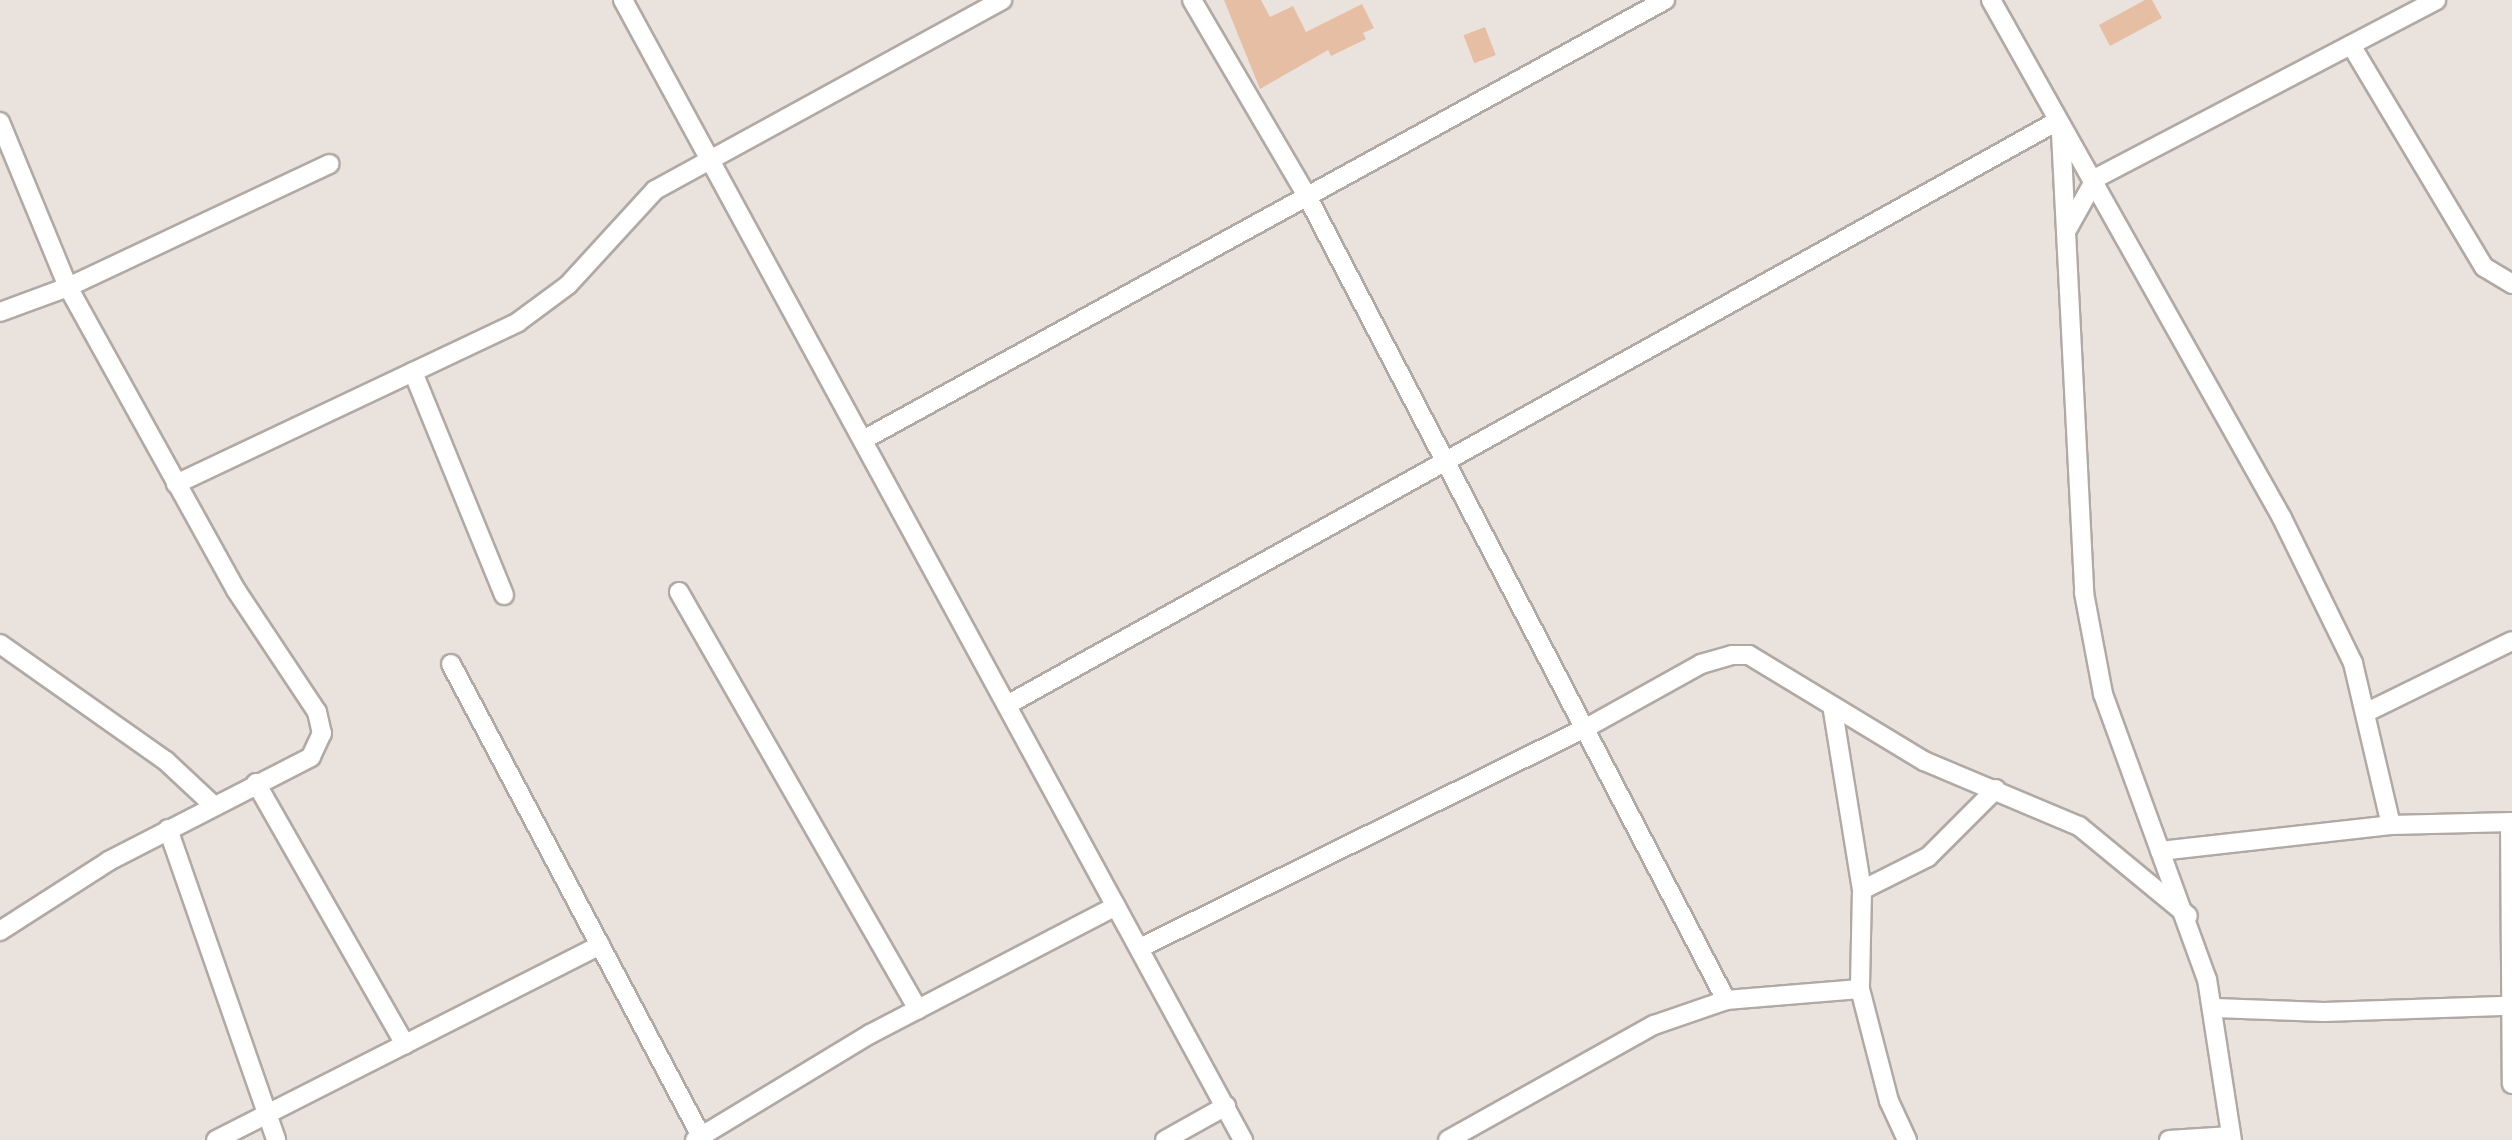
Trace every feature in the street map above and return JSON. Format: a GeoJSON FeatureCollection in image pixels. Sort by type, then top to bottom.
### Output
{"type":"FeatureCollection","features":[{"type":"Feature","properties":{"kind":"street"},"geometry":{"type":"LineString","coordinates":[[623,0],[1243,1140]]}},
{"type":"Feature","properties":{"kind":"street"},"geometry":{"type":"LineString","coordinates":[[176,484],[518,322],[568,284],[655,190],[1002,0]]}},
{"type":"Feature","properties":{"kind":"street"},"geometry":{"type":"LineString","coordinates":[[1192,0],[1307,196],[1726,1000]]}},
{"type":"Feature","properties":{"kind":"street"},"geometry":{"type":"LineString","coordinates":[[863,440],[1665,0]]}},
{"type":"Feature","properties":{"kind":"street"},"geometry":{"type":"LineString","coordinates":[[1991,0],[2058,128],[2096,178],[2282,518],[2353,663],[2391,825]]}},
{"type":"Feature","properties":{"kind":"street"},"geometry":{"type":"LineString","coordinates":[[2068,228],[2096,178],[2436,0]]}},
{"type":"Feature","properties":{"kind":"street"},"geometry":{"type":"LineString","coordinates":[[2351,45],[2484,267],[2512,284]]}},
{"type":"Feature","properties":{"kind":"street"},"geometry":{"type":"LineString","coordinates":[[0,122],[68,287],[176,484],[317,712],[319,750],[212,804],[0,931]]}},
{"type":"Feature","properties":{"kind":"street"},"geometry":{"type":"LineString","coordinates":[[2058,128],[2068,228],[2084,593],[2102,694],[2188,916],[2214,1008],[2232,1138],[2169,1140]]}},
{"type":"Feature","properties":{"kind":"street"},"geometry":{"type":"LineString","coordinates":[[1007,704],[1445,459],[2058,128]]}},
{"type":"Feature","properties":{"kind":"street"},"geometry":{"type":"LineString","coordinates":[[0,312],[68,287],[329,164]]}},
{"type":"Feature","properties":{"kind":"street"},"geometry":{"type":"LineString","coordinates":[[413,372],[504,595]]}},
{"type":"Feature","properties":{"kind":"street"},"geometry":{"type":"LineString","coordinates":[[679,592],[918,1009]]}},
{"type":"Feature","properties":{"kind":"street"},"geometry":{"type":"LineString","coordinates":[[2367,712],[2512,642]]}},
{"type":"Feature","properties":{"kind":"street"},"geometry":{"type":"LineString","coordinates":[[0,644],[166,761],[212,804]]}},
{"type":"Feature","properties":{"kind":"street"},"geometry":{"type":"LineString","coordinates":[[1140,948],[1586,728],[1701,664],[1749,655],[1834,711],[1967,782],[1996,789],[2079,826],[2126,859],[2188,916]]}},
{"type":"Feature","properties":{"kind":"street"},"geometry":{"type":"LineString","coordinates":[[450,664],[698,1138],[918,1009],[1116,906]]}},
{"type":"Feature","properties":{"kind":"street"},"geometry":{"type":"LineString","coordinates":[[1834,711],[1862,890],[1860,990],[1889,1102],[1907,1140]]}},
{"type":"Feature","properties":{"kind":"street"},"geometry":{"type":"LineString","coordinates":[[256,783],[405,1044]]}},
{"type":"Feature","properties":{"kind":"street"},"geometry":{"type":"LineString","coordinates":[[1862,890],[1928,857],[1996,789]]}},
{"type":"Feature","properties":{"kind":"street"},"geometry":{"type":"LineString","coordinates":[[2126,859],[2158,846],[2391,825],[2511,822],[2512,1084]]}},
{"type":"Feature","properties":{"kind":"street"},"geometry":{"type":"LineString","coordinates":[[168,829],[225,981],[265,1116],[276,1140]]}},
{"type":"Feature","properties":{"kind":"street"},"geometry":{"type":"LineString","coordinates":[[216,1140],[600,945]]}},
{"type":"Feature","properties":{"kind":"street"},"geometry":{"type":"LineString","coordinates":[[1448,1140],[1609,1046],[1726,1000],[1860,990]]}},
{"type":"Feature","properties":{"kind":"street"},"geometry":{"type":"LineString","coordinates":[[2214,1008],[2509,1006]]}},
{"type":"Feature","properties":{"kind":"street"},"geometry":{"type":"LineString","coordinates":[[1165,1140],[1226,1106]]}},
{"type":"Feature","properties":{"kind":"building"},"geometry":{"type":"Polygon","coordinates":[[[1224,0],[1261,0],[1270,17],[1293,6],[1306,32],[1362,4],[1374,28],[1363,33],[1366,39],[1331,56],[1328,50],[1260,89],[1224,0]]]}},
{"type":"Feature","properties":{"kind":"building"},"geometry":{"type":"Polygon","coordinates":[[[2152,0],[2162,18],[2110,46],[2099,25],[2152,0]]]}},
{"type":"Feature","properties":{"kind":"building"},"geometry":{"type":"Polygon","coordinates":[[[1485,27],[1496,55],[1474,63],[1464,35],[1485,27]]]}}]}
